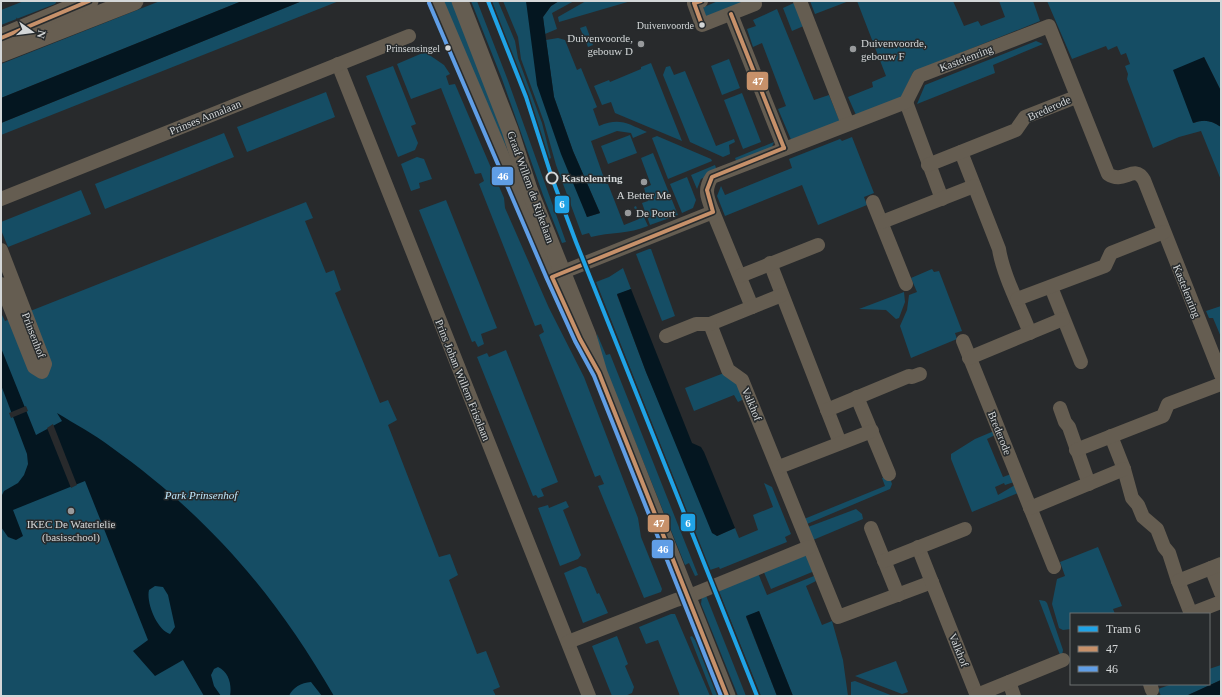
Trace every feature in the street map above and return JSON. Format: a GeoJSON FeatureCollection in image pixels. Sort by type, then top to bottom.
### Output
{"type":"FeatureCollection","features":[{"type":"Feature","properties":{"kind":"main road"},"geometry":{"type":"LineString","coordinates":[[1,38],[67,5],[89,1]]}},
{"type":"Feature","properties":{"kind":"main road"},"geometry":{"type":"LineString","coordinates":[[1,53],[134,1]]}},
{"type":"Feature","properties":{"kind":"street","name":"Graaf Willem de Rijkelaan"},"geometry":{"type":"LineString","coordinates":[[435,1],[557,275]]}},
{"type":"Feature","properties":{"kind":"street","name":"Graaf Willem de Rijkelaan"},"geometry":{"type":"LineString","coordinates":[[460,1],[510,130],[557,275],[580,339],[599,373],[727,696]]}},
{"type":"Feature","properties":{"kind":"street"},"geometry":{"type":"LineString","coordinates":[[700,1],[694,3],[702,26],[757,2]]}},
{"type":"Feature","properties":{"kind":"street"},"geometry":{"type":"LineString","coordinates":[[800,1],[848,124]]}},
{"type":"Feature","properties":{"kind":"street"},"geometry":{"type":"LineString","coordinates":[[731,14],[784,148]]}},
{"type":"Feature","properties":{"kind":"street","name":"Kastelenring"},"geometry":{"type":"LineString","coordinates":[[906,102],[919,76],[1049,26],[1076,97],[1108,174],[1113,178],[1120,178],[1131,174],[1141,175],[1221,376]]}},
{"type":"Feature","properties":{"kind":"street","name":"Prinses Annalaan"},"geometry":{"type":"LineString","coordinates":[[1,199],[409,36]]}},
{"type":"Feature","properties":{"kind":"street","name":"Prins Johan Willem Frisolaan"},"geometry":{"type":"LineString","coordinates":[[338,64],[589,696]]}},
{"type":"Feature","properties":{"kind":"street","name":"Brederode"},"geometry":{"type":"LineString","coordinates":[[928,164],[1016,130],[1025,117],[1076,97]]}},
{"type":"Feature","properties":{"kind":"street"},"geometry":{"type":"LineString","coordinates":[[752,307],[706,193],[707,184],[712,177],[906,102],[942,199]]}},
{"type":"Feature","properties":{"kind":"street"},"geometry":{"type":"LineString","coordinates":[[961,152],[999,249],[1002,265],[1030,333]]}},
{"type":"Feature","properties":{"kind":"street"},"geometry":{"type":"LineString","coordinates":[[882,222],[974,186]]}},
{"type":"Feature","properties":{"kind":"street"},"geometry":{"type":"LineString","coordinates":[[873,202],[906,284]]}},
{"type":"Feature","properties":{"kind":"street"},"geometry":{"type":"LineString","coordinates":[[557,275],[713,212]]}},
{"type":"Feature","properties":{"kind":"street"},"geometry":{"type":"LineString","coordinates":[[1017,299],[1105,266],[1111,253],[1164,232]]}},
{"type":"Feature","properties":{"kind":"street"},"geometry":{"type":"LineString","coordinates":[[740,276],[818,244]]}},
{"type":"Feature","properties":{"kind":"street","name":"Prinsenhof"},"geometry":{"type":"LineString","coordinates":[[1,250],[45,364],[42,372],[34,367],[1,284]]}},
{"type":"Feature","properties":{"kind":"street"},"geometry":{"type":"LineString","coordinates":[[770,263],[840,443]]}},
{"type":"Feature","properties":{"kind":"street"},"geometry":{"type":"LineString","coordinates":[[1051,287],[1081,362]]}},
{"type":"Feature","properties":{"kind":"street"},"geometry":{"type":"LineString","coordinates":[[666,336],[696,324],[710,324],[782,295]]}},
{"type":"Feature","properties":{"kind":"street"},"geometry":{"type":"LineString","coordinates":[[969,358],[1063,319]]}},
{"type":"Feature","properties":{"kind":"street","name":"Valkhof"},"geometry":{"type":"LineString","coordinates":[[710,324],[728,370],[742,380],[779,467],[809,547],[838,617],[932,582]]}},
{"type":"Feature","properties":{"kind":"street","name":"Brederode"},"geometry":{"type":"LineString","coordinates":[[963,341],[1054,567]]}},
{"type":"Feature","properties":{"kind":"street"},"geometry":{"type":"LineString","coordinates":[[827,410],[909,376],[912,377],[920,374]]}},
{"type":"Feature","properties":{"kind":"street"},"geometry":{"type":"LineString","coordinates":[[1076,450],[1163,416],[1168,404],[1221,384]]}},
{"type":"Feature","properties":{"kind":"street"},"geometry":{"type":"LineString","coordinates":[[857,397],[889,474]]}},
{"type":"Feature","properties":{"kind":"street"},"geometry":{"type":"LineString","coordinates":[[1060,408],[1064,422],[1069,427],[1089,484]]}},
{"type":"Feature","properties":{"kind":"street"},"geometry":{"type":"LineString","coordinates":[[779,467],[872,431]]}},
{"type":"Feature","properties":{"kind":"street"},"geometry":{"type":"LineString","coordinates":[[1111,436],[1124,470],[1132,498],[1138,505],[1143,517],[1157,529],[1164,547],[1169,553],[1190,613]]}},
{"type":"Feature","properties":{"kind":"street"},"geometry":{"type":"LineString","coordinates":[[1030,508],[1124,470]]}},
{"type":"Feature","properties":{"kind":"street"},"geometry":{"type":"LineString","coordinates":[[871,528],[898,595]]}},
{"type":"Feature","properties":{"kind":"street"},"geometry":{"type":"LineString","coordinates":[[884,561],[965,529]]}},
{"type":"Feature","properties":{"kind":"street"},"geometry":{"type":"LineString","coordinates":[[568,642],[687,597],[809,547]]}},
{"type":"Feature","properties":{"kind":"street","name":"Valkhof"},"geometry":{"type":"LineString","coordinates":[[918,547],[977,696],[1063,660]]}},
{"type":"Feature","properties":{"kind":"street"},"geometry":{"type":"LineString","coordinates":[[1178,581],[1216,566],[1221,593]]}},
{"type":"Feature","properties":{"kind":"street"},"geometry":{"type":"LineString","coordinates":[[1193,613],[1221,602]]}},
{"type":"Feature","properties":{"kind":"street"},"geometry":{"type":"LineString","coordinates":[[1009,682],[1014,696]]}},
{"type":"Feature","properties":{"kind":"green space"},"geometry":{"type":"Polygon","coordinates":[[[24,1],[57,1],[55,4],[1,25],[1,10],[24,1]]]}},
{"type":"Feature","properties":{"kind":"green space"},"geometry":{"type":"Polygon","coordinates":[[[160,1],[242,1],[1,98],[1,64],[160,1]]]}},
{"type":"Feature","properties":{"kind":"green space"},"geometry":{"type":"Polygon","coordinates":[[[302,1],[339,1],[1,135],[1,123],[302,1]]]}},
{"type":"Feature","properties":{"kind":"green space"},"geometry":{"type":"Polygon","coordinates":[[[440,1],[457,1],[530,200],[440,1]]]}},
{"type":"Feature","properties":{"kind":"green space"},"geometry":{"type":"Polygon","coordinates":[[[471,1],[477,1],[507,78],[566,242],[562,243],[543,195],[502,79],[471,1]]]}},
{"type":"Feature","properties":{"kind":"green space"},"geometry":{"type":"Polygon","coordinates":[[[492,1],[498,1],[515,41],[518,58],[542,123],[551,158],[549,159],[492,1]]]}},
{"type":"Feature","properties":{"kind":"green space"},"geometry":{"type":"Polygon","coordinates":[[[503,1],[526,1],[587,217],[600,213],[573,151],[554,97],[546,40],[558,38],[565,40],[577,70],[581,68],[597,107],[593,109],[599,126],[606,123],[618,122],[629,124],[647,132],[633,138],[631,133],[617,131],[591,141],[606,184],[608,184],[624,225],[639,219],[634,207],[636,206],[640,216],[643,215],[648,226],[627,232],[591,237],[589,233],[582,235],[556,165],[544,122],[521,59],[518,37],[503,1]]]}},
{"type":"Feature","properties":{"kind":"green space"},"geometry":{"type":"Polygon","coordinates":[[[559,1],[574,1],[552,13],[557,29],[545,34],[543,17],[551,6],[559,1]]]}},
{"type":"Feature","properties":{"kind":"green space"},"geometry":{"type":"Polygon","coordinates":[[[586,1],[631,1],[559,22],[558,17],[586,1]]]}},
{"type":"Feature","properties":{"kind":"green space"},"geometry":{"type":"Polygon","coordinates":[[[718,1],[746,1],[711,16],[705,16],[701,11],[704,7],[718,1]]]}},
{"type":"Feature","properties":{"kind":"green space"},"geometry":{"type":"Polygon","coordinates":[[[810,1],[849,1],[815,14],[810,1]]]}},
{"type":"Feature","properties":{"kind":"green space"},"geometry":{"type":"Polygon","coordinates":[[[857,1],[953,1],[964,26],[978,21],[981,26],[1005,17],[999,1],[1033,1],[1040,21],[913,72],[902,98],[856,115],[848,97],[873,87],[872,82],[886,76],[857,1]]]}},
{"type":"Feature","properties":{"kind":"green space"},"geometry":{"type":"Polygon","coordinates":[[[1047,1],[1221,1],[1221,91],[1204,57],[1194,123],[1208,121],[1221,127],[1221,180],[1201,131],[1179,137],[1153,148],[1127,79],[1128,74],[1125,66],[1130,64],[1126,53],[1121,55],[1117,46],[1108,50],[1106,46],[1072,59],[1047,1]]]}},
{"type":"Feature","properties":{"kind":"green space"},"geometry":{"type":"Polygon","coordinates":[[[796,2],[806,25],[792,31],[783,8],[796,2]]]}},
{"type":"Feature","properties":{"kind":"green space"},"geometry":{"type":"Polygon","coordinates":[[[777,9],[814,100],[829,95],[840,122],[792,142],[778,109],[786,106],[762,43],[753,47],[747,29],[756,26],[753,20],[777,9]]]}},
{"type":"Feature","properties":{"kind":"green space"},"geometry":{"type":"Polygon","coordinates":[[[586,26],[593,45],[588,47],[580,28],[586,26]]]}},
{"type":"Feature","properties":{"kind":"green space"},"geometry":{"type":"Polygon","coordinates":[[[1036,41],[1043,44],[993,65],[995,73],[917,104],[925,85],[1036,41]]]}},
{"type":"Feature","properties":{"kind":"green space"},"geometry":{"type":"Polygon","coordinates":[[[425,52],[444,65],[450,74],[446,76],[449,85],[455,84],[504,198],[505,208],[549,308],[584,377],[638,518],[641,537],[662,589],[661,592],[644,598],[598,486],[604,484],[600,475],[595,477],[539,335],[544,332],[541,324],[535,326],[479,184],[484,181],[481,173],[475,174],[441,88],[411,99],[397,64],[425,52]]]}},
{"type":"Feature","properties":{"kind":"green space"},"geometry":{"type":"Polygon","coordinates":[[[729,59],[740,88],[722,95],[711,66],[729,59]]]}},
{"type":"Feature","properties":{"kind":"green space"},"geometry":{"type":"Polygon","coordinates":[[[651,63],[682,141],[615,113],[611,102],[602,105],[594,86],[609,80],[610,82],[641,69],[641,67],[651,63]]]}},
{"type":"Feature","properties":{"kind":"green space"},"geometry":{"type":"Polygon","coordinates":[[[393,66],[416,124],[411,126],[418,143],[415,150],[398,157],[366,76],[393,66]]]}},
{"type":"Feature","properties":{"kind":"green space"},"geometry":{"type":"Polygon","coordinates":[[[670,66],[674,75],[685,71],[716,146],[734,139],[735,142],[729,145],[730,154],[723,157],[690,142],[663,75],[666,67],[670,66]]]}},
{"type":"Feature","properties":{"kind":"green space"},"geometry":{"type":"Polygon","coordinates":[[[326,92],[335,117],[247,152],[237,127],[326,92]]]}},
{"type":"Feature","properties":{"kind":"green space"},"geometry":{"type":"Polygon","coordinates":[[[742,93],[761,142],[743,149],[724,100],[742,93]]]}},
{"type":"Feature","properties":{"kind":"green space"},"geometry":{"type":"Polygon","coordinates":[[[224,133],[234,157],[105,209],[95,184],[224,133]]]}},
{"type":"Feature","properties":{"kind":"green space"},"geometry":{"type":"Polygon","coordinates":[[[630,135],[637,153],[608,164],[601,146],[630,135]]]}},
{"type":"Feature","properties":{"kind":"green space"},"geometry":{"type":"Polygon","coordinates":[[[657,136],[711,159],[712,161],[668,179],[652,138],[657,136]]]}},
{"type":"Feature","properties":{"kind":"green space"},"geometry":{"type":"Polygon","coordinates":[[[852,137],[874,193],[864,197],[867,205],[818,225],[802,185],[725,216],[717,196],[721,186],[725,195],[792,168],[789,159],[840,139],[842,141],[852,137]]]}},
{"type":"Feature","properties":{"kind":"green space"},"geometry":{"type":"Polygon","coordinates":[[[774,142],[771,149],[737,163],[735,158],[774,142]]]}},
{"type":"Feature","properties":{"kind":"green space"},"geometry":{"type":"Polygon","coordinates":[[[653,153],[678,215],[650,225],[642,203],[648,201],[644,188],[651,185],[641,158],[653,153]]]}},
{"type":"Feature","properties":{"kind":"green space"},"geometry":{"type":"Polygon","coordinates":[[[417,157],[424,159],[432,179],[419,183],[420,188],[411,191],[401,164],[417,157]]]}},
{"type":"Feature","properties":{"kind":"green space"},"geometry":{"type":"Polygon","coordinates":[[[715,165],[717,171],[701,179],[697,189],[691,175],[715,165]]]}},
{"type":"Feature","properties":{"kind":"green space"},"geometry":{"type":"Polygon","coordinates":[[[687,177],[696,200],[693,208],[682,213],[670,184],[687,177]]]}},
{"type":"Feature","properties":{"kind":"green space"},"geometry":{"type":"Polygon","coordinates":[[[81,190],[91,214],[8,247],[1,230],[1,222],[81,190]]]}},
{"type":"Feature","properties":{"kind":"green space"},"geometry":{"type":"Polygon","coordinates":[[[446,200],[497,328],[481,334],[484,344],[478,347],[475,341],[472,342],[419,210],[446,200]]]}},
{"type":"Feature","properties":{"kind":"green space","name":"Park Prinsenhof"},"geometry":{"type":"Polygon","coordinates":[[[306,202],[313,218],[305,221],[326,273],[334,270],[341,290],[335,293],[380,403],[388,400],[397,420],[388,425],[439,557],[450,554],[458,575],[449,580],[477,654],[486,651],[500,687],[493,690],[496,696],[1,696],[1,313],[5,321],[306,202]]]}},
{"type":"Feature","properties":{"kind":"green space"},"geometry":{"type":"Polygon","coordinates":[[[651,249],[675,316],[662,321],[636,254],[651,249]]]}},
{"type":"Feature","properties":{"kind":"green space"},"geometry":{"type":"Polygon","coordinates":[[[623,268],[631,289],[617,295],[646,372],[717,536],[735,528],[739,538],[758,530],[753,515],[773,507],[764,483],[772,487],[791,534],[785,537],[787,542],[720,569],[719,567],[710,570],[596,282],[609,277],[623,268]]]}},
{"type":"Feature","properties":{"kind":"green space"},"geometry":{"type":"Polygon","coordinates":[[[932,269],[934,272],[939,271],[962,331],[955,333],[957,339],[911,358],[900,326],[907,310],[909,295],[917,292],[911,278],[932,269]]]}},
{"type":"Feature","properties":{"kind":"green space"},"geometry":{"type":"Polygon","coordinates":[[[904,292],[905,302],[899,318],[896,319],[886,310],[859,309],[904,292]]]}},
{"type":"Feature","properties":{"kind":"green space"},"geometry":{"type":"Polygon","coordinates":[[[559,302],[584,355],[582,356],[555,303],[559,302]]]}},
{"type":"Feature","properties":{"kind":"green space"},"geometry":{"type":"Polygon","coordinates":[[[1221,306],[1221,337],[1213,318],[1209,318],[1206,311],[1221,306]]]}},
{"type":"Feature","properties":{"kind":"green space"},"geometry":{"type":"Polygon","coordinates":[[[597,334],[606,355],[610,354],[698,575],[695,576],[689,563],[685,565],[598,350],[597,334]]]}},
{"type":"Feature","properties":{"kind":"green space"},"geometry":{"type":"Polygon","coordinates":[[[506,350],[558,482],[541,489],[544,496],[538,498],[536,495],[533,496],[477,357],[487,353],[489,357],[506,350]]]}},
{"type":"Feature","properties":{"kind":"green space"},"geometry":{"type":"Polygon","coordinates":[[[724,373],[737,381],[744,399],[738,402],[734,395],[694,411],[685,388],[724,373]]]}},
{"type":"Feature","properties":{"kind":"green space"},"geometry":{"type":"Polygon","coordinates":[[[994,431],[995,435],[987,439],[1003,477],[1011,474],[1014,482],[1005,485],[1004,483],[995,487],[998,495],[1015,485],[1018,493],[972,512],[951,459],[951,454],[975,439],[994,431]]]}},
{"type":"Feature","properties":{"kind":"green space"},"geometry":{"type":"Polygon","coordinates":[[[889,475],[892,484],[890,489],[807,524],[804,519],[885,486],[882,478],[889,475]]]}},
{"type":"Feature","properties":{"kind":"green space"},"geometry":{"type":"Polygon","coordinates":[[[566,501],[569,507],[563,510],[581,555],[578,559],[560,566],[538,508],[548,505],[549,508],[566,501]]]}},
{"type":"Feature","properties":{"kind":"green space"},"geometry":{"type":"Polygon","coordinates":[[[856,509],[862,514],[863,519],[813,540],[808,527],[856,509]]]}},
{"type":"Feature","properties":{"kind":"green space"},"geometry":{"type":"Polygon","coordinates":[[[1098,547],[1122,606],[1113,609],[1115,613],[1070,613],[1070,629],[1063,630],[1059,628],[1052,604],[1057,579],[1065,576],[1060,562],[1098,547]]]}},
{"type":"Feature","properties":{"kind":"green space"},"geometry":{"type":"Polygon","coordinates":[[[806,554],[817,570],[771,589],[763,570],[806,554]]]}},
{"type":"Feature","properties":{"kind":"green space"},"geometry":{"type":"Polygon","coordinates":[[[580,566],[586,568],[597,594],[599,593],[608,613],[583,623],[564,573],[580,566]]]}},
{"type":"Feature","properties":{"kind":"green space"},"geometry":{"type":"Polygon","coordinates":[[[758,573],[767,595],[814,576],[816,581],[806,586],[822,625],[832,621],[843,660],[848,696],[793,696],[759,611],[746,617],[777,696],[761,696],[718,589],[758,573]]]}},
{"type":"Feature","properties":{"kind":"green space"},"geometry":{"type":"Polygon","coordinates":[[[705,593],[746,696],[738,696],[701,604],[702,596],[705,593]]]}},
{"type":"Feature","properties":{"kind":"green space"},"geometry":{"type":"Polygon","coordinates":[[[1039,600],[1047,603],[1063,650],[1062,655],[1060,655],[1039,600]]]}},
{"type":"Feature","properties":{"kind":"green space"},"geometry":{"type":"Polygon","coordinates":[[[671,614],[675,614],[710,696],[680,696],[658,640],[646,644],[639,627],[671,614]]]}},
{"type":"Feature","properties":{"kind":"green space"},"geometry":{"type":"Polygon","coordinates":[[[617,636],[628,664],[625,666],[634,687],[632,693],[625,696],[612,696],[592,646],[617,636]]]}},
{"type":"Feature","properties":{"kind":"green space"},"geometry":{"type":"Polygon","coordinates":[[[692,636],[698,644],[719,696],[713,696],[690,637],[692,636]]]}},
{"type":"Feature","properties":{"kind":"green space"},"geometry":{"type":"Polygon","coordinates":[[[896,661],[908,692],[902,694],[855,676],[896,661]]]}},
{"type":"Feature","properties":{"kind":"green space"},"geometry":{"type":"Polygon","coordinates":[[[1221,665],[1221,680],[1186,696],[1161,696],[1158,689],[1169,685],[1210,685],[1210,669],[1221,665]]]}},
{"type":"Feature","properties":{"kind":"green space"},"geometry":{"type":"Polygon","coordinates":[[[855,681],[893,696],[851,696],[851,682],[855,681]]]}},
{"type":"Feature","properties":{"kind":"shaded area"},"geometry":{"type":"Polygon","coordinates":[[[242,1],[302,1],[1,123],[1,98],[242,1]]]}},
{"type":"Feature","properties":{"kind":"shaded area"},"geometry":{"type":"Polygon","coordinates":[[[526,1],[559,1],[551,6],[543,17],[554,97],[573,151],[600,213],[587,217],[561,154],[537,85],[526,1]]]}},
{"type":"Feature","properties":{"kind":"shaded area"},"geometry":{"type":"Polygon","coordinates":[[[1204,57],[1221,91],[1221,127],[1207,121],[1193,123],[1173,70],[1204,57]]]}},
{"type":"Feature","properties":{"kind":"shaded area"},"geometry":{"type":"Polygon","coordinates":[[[631,289],[692,443],[701,447],[704,452],[735,528],[717,536],[712,533],[646,372],[617,294],[631,289]]]}},
{"type":"Feature","properties":{"kind":"shaded area"},"geometry":{"type":"Polygon","coordinates":[[[1,348],[36,435],[62,421],[57,413],[105,442],[179,501],[209,529],[263,590],[288,623],[334,696],[322,696],[311,682],[298,686],[289,696],[230,696],[231,688],[229,679],[225,672],[218,667],[214,669],[211,675],[214,686],[221,696],[204,696],[183,660],[155,676],[133,651],[148,640],[85,481],[13,510],[23,536],[16,540],[8,537],[1,527],[1,497],[4,491],[18,483],[24,475],[28,464],[27,454],[1,385],[1,348]],[[155,586],[149,590],[149,602],[157,622],[170,634],[175,627],[168,595],[163,587],[155,586]]]}},
{"type":"Feature","properties":{"kind":"shaded area"},"geometry":{"type":"Polygon","coordinates":[[[759,611],[793,696],[777,696],[746,616],[759,611]]]}},
{"type":"Feature","properties":{"kind":"shaded area"},"geometry":{"type":"Polygon","coordinates":[[[1221,680],[1221,696],[1186,696],[1221,680]]]}},
{"type":"Feature","properties":{"kind":"pier"},"geometry":{"type":"Polygon","coordinates":[[[26,406],[28,411],[11,418],[9,413],[26,406]]]}},
{"type":"Feature","properties":{"kind":"pier"},"geometry":{"type":"Polygon","coordinates":[[[53,424],[77,485],[71,488],[47,428],[53,424]]]}},
{"type":"Feature","properties":{"kind":"tram line","name":"6"},"geometry":{"type":"LineString","coordinates":[[488,1],[526,97],[552,178],[576,242],[757,696]]}},
{"type":"Feature","properties":{"kind":"transit line","name":"47"},"geometry":{"type":"LineString","coordinates":[[1,38],[89,1]]}},
{"type":"Feature","properties":{"kind":"transit line","name":"47"},"geometry":{"type":"LineString","coordinates":[[701,1],[694,3],[702,25]]}},
{"type":"Feature","properties":{"kind":"transit line","name":"46"},"geometry":{"type":"LineString","coordinates":[[429,3],[547,279],[575,341],[594,376],[721,696]]}},
{"type":"Feature","properties":{"kind":"transit line","name":"47"},"geometry":{"type":"LineString","coordinates":[[731,14],[784,148]]}},
{"type":"Feature","properties":{"kind":"transit line","name":"47"},"geometry":{"type":"LineString","coordinates":[[727,696],[599,373],[580,339],[552,277],[713,212],[707,190],[712,177],[784,148]]}},
{"type":"Feature","properties":{"kind":"place","name":"Duivenvoorde"},"geometry":{"type":"Point","coordinates":[702,25]}},
{"type":"Feature","properties":{"kind":"place","name":"Duivenvoorde, gebouw D"},"geometry":{"type":"Point","coordinates":[641,44]}},
{"type":"Feature","properties":{"kind":"place","name":"Prinsensingel"},"geometry":{"type":"Point","coordinates":[448,48]}},
{"type":"Feature","properties":{"kind":"place","name":"Duivenvoorde, gebouw F"},"geometry":{"type":"Point","coordinates":[853,49]}},
{"type":"Feature","properties":{"kind":"place","name":"Kastelenring"},"geometry":{"type":"Point","coordinates":[552,178]}},
{"type":"Feature","properties":{"kind":"place","name":"A Better Me"},"geometry":{"type":"Point","coordinates":[644,182]}},
{"type":"Feature","properties":{"kind":"place","name":"De Poort"},"geometry":{"type":"Point","coordinates":[628,213]}},
{"type":"Feature","properties":{"kind":"place","name":"IKEC De Waterlelie (basisschool)"},"geometry":{"type":"Point","coordinates":[71,511]}}]}
